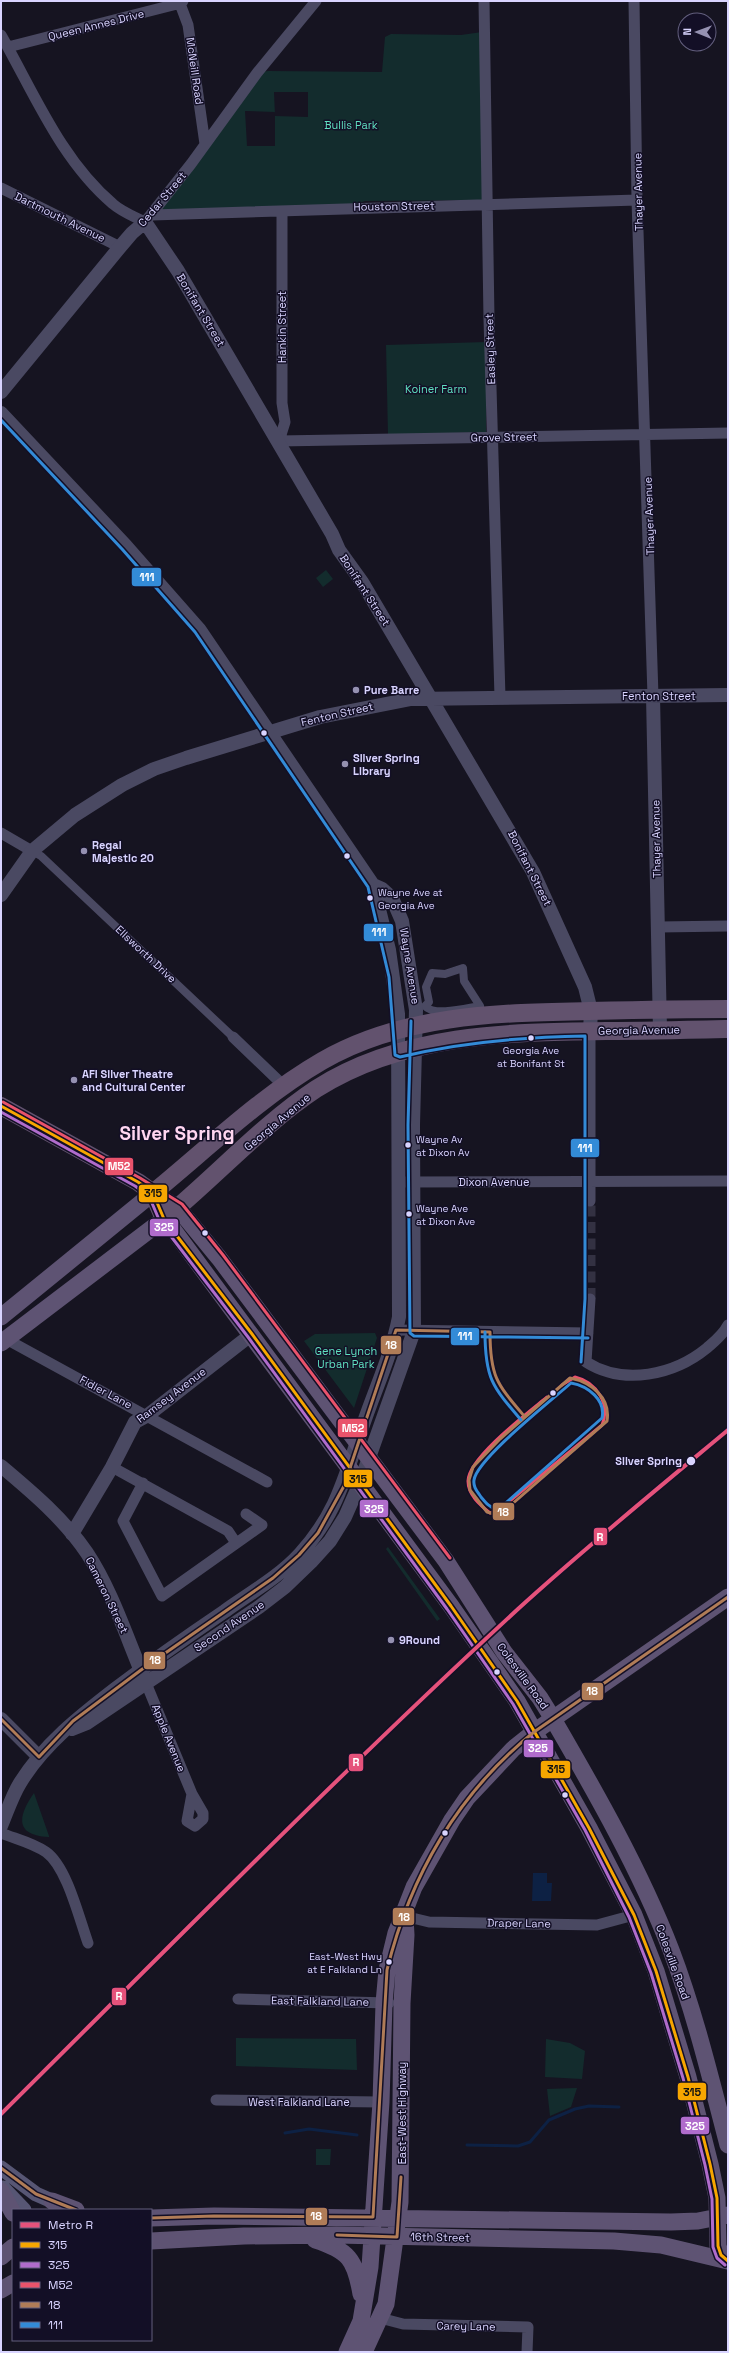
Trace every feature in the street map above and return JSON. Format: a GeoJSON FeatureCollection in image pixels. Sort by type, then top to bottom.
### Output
{"type":"FeatureCollection","features":[{"type":"Feature","properties":{"kind":"highway","name":"Georgia Avenue"},"geometry":{"type":"LineString","coordinates":[[153,1193],[222,1134],[283,1085],[323,1060],[397,1030],[454,1018],[591,1011],[728,1009]]}},
{"type":"Feature","properties":{"kind":"highway","name":"Georgia Avenue"},"geometry":{"type":"LineString","coordinates":[[164,1219],[300,1100],[339,1075],[366,1062],[407,1050],[462,1039],[496,1035],[590,1031],[728,1029]]}},
{"type":"Feature","properties":{"kind":"highway","name":"Colesville Road"},"geometry":{"type":"LineString","coordinates":[[1,1106],[133,1179],[153,1193],[164,1219]]}},
{"type":"Feature","properties":{"kind":"main road","name":"Colesville Road"},"geometry":{"type":"LineString","coordinates":[[153,1193],[178,1208],[219,1258],[446,1561],[504,1652],[540,1698],[553,1719],[628,1856],[668,1944],[694,2023],[728,2145]]}},
{"type":"Feature","properties":{"kind":"main road","name":"Georgia Avenue"},"geometry":{"type":"LineString","coordinates":[[1,1317],[153,1193]]}},
{"type":"Feature","properties":{"kind":"main road","name":"Colesville Road"},"geometry":{"type":"LineString","coordinates":[[164,1219],[252,1334],[456,1612],[517,1701],[589,1828],[634,1915],[656,1971],[688,2077],[722,2216],[718,2246],[721,2255],[727,2261]]}},
{"type":"Feature","properties":{"kind":"main road","name":"Georgia Avenue"},"geometry":{"type":"LineString","coordinates":[[3,1338],[164,1219]]}},
{"type":"Feature","properties":{"kind":"main road"},"geometry":{"type":"LineString","coordinates":[[3,1338],[24,1313],[22,1300]]}},
{"type":"Feature","properties":{"kind":"main road","name":"East-West Highway"},"geometry":{"type":"LineString","coordinates":[[348,2352],[361,2321],[373,2237],[381,2102],[384,2003],[387,1970],[396,1933],[418,1880],[467,1798],[513,1749],[534,1732],[728,1597]]}},
{"type":"Feature","properties":{"kind":"main road","name":"East-West Highway"},"geometry":{"type":"LineString","coordinates":[[364,2352],[380,2318],[389,2287],[399,2218],[402,2132],[402,2003],[406,1943],[404,1916]]}},
{"type":"Feature","properties":{"kind":"main road"},"geometry":{"type":"LineString","coordinates":[[1,2168],[36,2194],[56,2206],[71,2209]]}},
{"type":"Feature","properties":{"kind":"main road"},"geometry":{"type":"LineString","coordinates":[[1,2185],[23,2209]]}},
{"type":"Feature","properties":{"kind":"main road"},"geometry":{"type":"LineString","coordinates":[[1,2191],[12,2211]]}},
{"type":"Feature","properties":{"kind":"main road","name":"16th Street"},"geometry":{"type":"LineString","coordinates":[[152,2218],[214,2216],[373,2217],[671,2222],[698,2221],[722,2216]]}},
{"type":"Feature","properties":{"kind":"main road","name":"16th Street"},"geometry":{"type":"LineString","coordinates":[[152,2241],[244,2236],[302,2236],[642,2243],[684,2249],[727,2261]]}},
{"type":"Feature","properties":{"kind":"main road"},"geometry":{"type":"LineString","coordinates":[[302,2236],[337,2247],[352,2261],[357,2271],[362,2295],[361,2321]]}},
{"type":"Feature","properties":{"kind":"main road"},"geometry":{"type":"LineString","coordinates":[[1,2257],[12,2247]]}},
{"type":"Feature","properties":{"kind":"main road"},"geometry":{"type":"LineString","coordinates":[[1,2265],[12,2260]]}},
{"type":"Feature","properties":{"kind":"main road"},"geometry":{"type":"LineString","coordinates":[[1,2290],[12,2284]]}},
{"type":"Feature","properties":{"kind":"street","name":"Cedar Street"},"geometry":{"type":"LineString","coordinates":[[1,392],[120,247],[132,233],[148,219],[257,73],[316,1]]}},
{"type":"Feature","properties":{"kind":"street","name":"Easley Street"},"geometry":{"type":"LineString","coordinates":[[484,1],[489,319],[494,438],[500,697]]}},
{"type":"Feature","properties":{"kind":"street","name":"Thayer Avenue"},"geometry":{"type":"LineString","coordinates":[[634,1],[637,200],[646,434],[659,927],[660,1030]]}},
{"type":"Feature","properties":{"kind":"street","name":"McNeill Road"},"geometry":{"type":"LineString","coordinates":[[181,2],[188,25],[205,144]]}},
{"type":"Feature","properties":{"kind":"street","name":"Queen Annes Drive"},"geometry":{"type":"LineString","coordinates":[[8,47],[181,2]]}},
{"type":"Feature","properties":{"kind":"street","name":"Bonifant Street"},"geometry":{"type":"LineString","coordinates":[[1,35],[50,126],[78,166],[114,204],[148,219],[279,442],[332,534],[339,550],[362,582],[533,872],[586,987],[591,1011],[590,1201]]}},
{"type":"Feature","properties":{"kind":"street","name":"Dartmouth Avenue"},"geometry":{"type":"LineString","coordinates":[[1,188],[120,247]]}},
{"type":"Feature","properties":{"kind":"street","name":"Houston Street"},"geometry":{"type":"LineString","coordinates":[[148,219],[362,207],[637,200]]}},
{"type":"Feature","properties":{"kind":"street","name":"Hankin Street"},"geometry":{"type":"LineString","coordinates":[[279,442],[285,422],[282,403],[282,211]]}},
{"type":"Feature","properties":{"kind":"street","name":"Wayne Avenue"},"geometry":{"type":"LineString","coordinates":[[1,413],[171,596],[219,656],[373,885],[394,976],[398,1014],[397,1030],[407,1050],[413,1125],[414,1331],[360,1483]]}},
{"type":"Feature","properties":{"kind":"street","name":"Grove Street"},"geometry":{"type":"LineString","coordinates":[[279,442],[728,433]]}},
{"type":"Feature","properties":{"kind":"street","name":"Fenton Street"},"geometry":{"type":"LineString","coordinates":[[1,895],[32,851],[75,815],[106,794],[154,769],[270,732],[320,718],[377,705],[431,699],[728,695]]}},
{"type":"Feature","properties":{"kind":"street","name":"Ellsworth Drive"},"geometry":{"type":"LineString","coordinates":[[1,833],[41,856],[283,1085]]}},
{"type":"Feature","properties":{"kind":"street","name":"Wayne Avenue"},"geometry":{"type":"LineString","coordinates":[[357,1443],[396,1330],[399,1317],[399,1182],[407,1050],[416,1025],[416,1010],[402,921],[392,898],[382,889],[373,885]]}},
{"type":"Feature","properties":{"kind":"street"},"geometry":{"type":"LineString","coordinates":[[659,927],[728,926]]}},
{"type":"Feature","properties":{"kind":"street"},"geometry":{"type":"LineString","coordinates":[[463,968],[464,981],[480,1006],[439,1012],[427,1008],[425,1006],[429,1002],[426,987],[432,973],[445,974],[463,968]]}},
{"type":"Feature","properties":{"kind":"street","name":"Dixon Avenue"},"geometry":{"type":"LineString","coordinates":[[399,1182],[728,1181]]}},
{"type":"Feature","properties":{"kind":"street"},"geometry":{"type":"LineString","coordinates":[[590,1299],[586,1362],[595,1367],[623,1374],[645,1374],[663,1371],[696,1357],[717,1339],[728,1325]]}},
{"type":"Feature","properties":{"kind":"street"},"geometry":{"type":"LineString","coordinates":[[396,1330],[588,1333]]}},
{"type":"Feature","properties":{"kind":"street","name":"Ramsey Avenue"},"geometry":{"type":"LineString","coordinates":[[72,1534],[112,1467],[135,1422],[148,1415],[252,1334]]}},
{"type":"Feature","properties":{"kind":"street","name":"Fidler Lane"},"geometry":{"type":"LineString","coordinates":[[3,1338],[148,1415],[267,1482]]}},
{"type":"Feature","properties":{"kind":"street","name":"Second Avenue"},"geometry":{"type":"LineString","coordinates":[[1,1826],[20,1783],[39,1757],[73,1721],[140,1670],[273,1578],[299,1555],[318,1532],[330,1514],[344,1486],[357,1443]]}},
{"type":"Feature","properties":{"kind":"street","name":"Cameron Street"},"geometry":{"type":"LineString","coordinates":[[1,1466],[36,1496],[72,1534],[87,1553],[106,1587],[146,1683]]}},
{"type":"Feature","properties":{"kind":"street"},"geometry":{"type":"LineString","coordinates":[[112,1467],[144,1483],[228,1531],[236,1543]]}},
{"type":"Feature","properties":{"kind":"street"},"geometry":{"type":"LineString","coordinates":[[144,1483],[123,1521],[162,1596],[262,1525],[246,1514]]}},
{"type":"Feature","properties":{"kind":"street","name":"Second Avenue"},"geometry":{"type":"LineString","coordinates":[[62,1734],[86,1723],[285,1587],[312,1562],[330,1541],[345,1517],[360,1483]]}},
{"type":"Feature","properties":{"kind":"street"},"geometry":{"type":"LineString","coordinates":[[218,1615],[226,1627]]}},
{"type":"Feature","properties":{"kind":"street","name":"Apple Avenue"},"geometry":{"type":"LineString","coordinates":[[146,1683],[192,1794]]}},
{"type":"Feature","properties":{"kind":"street"},"geometry":{"type":"LineString","coordinates":[[1,1719],[39,1757]]}},
{"type":"Feature","properties":{"kind":"street"},"geometry":{"type":"LineString","coordinates":[[1,1833],[39,1848],[54,1858],[61,1870],[88,1943]]}},
{"type":"Feature","properties":{"kind":"street","name":"Draper Lane"},"geometry":{"type":"LineString","coordinates":[[404,1916],[429,1922],[597,1924],[634,1915]]}},
{"type":"Feature","properties":{"kind":"street","name":"East Falkland Lane"},"geometry":{"type":"LineString","coordinates":[[238,1999],[402,2003]]}},
{"type":"Feature","properties":{"kind":"street","name":"West Falkland Lane"},"geometry":{"type":"LineString","coordinates":[[216,2100],[381,2102]]}},
{"type":"Feature","properties":{"kind":"street","name":"Carey Lane"},"geometry":{"type":"LineString","coordinates":[[380,2318],[403,2324],[528,2326],[527,2352]]}},
{"type":"Feature","properties":{"kind":"green space","name":"Bullis Park"},"geometry":{"type":"Polygon","coordinates":[[[482,32],[483,200],[365,201],[354,205],[152,215],[257,73],[268,71],[382,72],[385,37],[391,34],[461,35],[482,32]],[[274,92],[275,112],[245,111],[247,146],[275,146],[275,116],[308,117],[308,92],[274,92]]]}},
{"type":"Feature","properties":{"kind":"green space","name":"Koiner Farm"},"geometry":{"type":"Polygon","coordinates":[[[486,342],[486,432],[388,435],[386,345],[486,342]]]}},
{"type":"Feature","properties":{"kind":"green space"},"geometry":{"type":"Polygon","coordinates":[[[326,570],[333,579],[323,587],[316,578],[326,570]]]}},
{"type":"Feature","properties":{"kind":"green space","name":"Gene Lynch Urban Park"},"geometry":{"type":"Polygon","coordinates":[[[375,1333],[377,1338],[354,1408],[304,1341],[315,1334],[375,1333]]]}},
{"type":"Feature","properties":{"kind":"green space"},"geometry":{"type":"Polygon","coordinates":[[[388,1547],[440,1619],[437,1621],[386,1549],[388,1547]]]}},
{"type":"Feature","properties":{"kind":"green space"},"geometry":{"type":"Polygon","coordinates":[[[34,1793],[49,1837],[30,1833],[22,1823],[22,1817],[25,1809],[34,1793]]]}},
{"type":"Feature","properties":{"kind":"green space"},"geometry":{"type":"Polygon","coordinates":[[[236,2038],[356,2039],[357,2070],[236,2066],[236,2038]]]}},
{"type":"Feature","properties":{"kind":"green space"},"geometry":{"type":"Polygon","coordinates":[[[546,2039],[570,2043],[585,2051],[582,2079],[545,2077],[546,2039]]]}},
{"type":"Feature","properties":{"kind":"green space"},"geometry":{"type":"Polygon","coordinates":[[[577,2088],[571,2107],[550,2116],[547,2089],[577,2088]]]}},
{"type":"Feature","properties":{"kind":"green space"},"geometry":{"type":"Polygon","coordinates":[[[316,2149],[331,2149],[330,2165],[316,2165],[316,2149]]]}},
{"type":"Feature","properties":{"kind":"water"},"geometry":{"type":"Polygon","coordinates":[[[533,1873],[547,1873],[547,1883],[552,1883],[551,1901],[532,1901],[533,1873]]]}},
{"type":"Feature","properties":{"kind":"waterway"},"geometry":{"type":"LineString","coordinates":[[467,2145],[518,2146],[530,2142],[549,2120],[575,2109],[589,2106],[619,2107]]}},
{"type":"Feature","properties":{"kind":"waterway"},"geometry":{"type":"LineString","coordinates":[[285,2133],[309,2129],[357,2135]]}},
{"type":"Feature","properties":{"kind":"tunnel"},"geometry":{"type":"LineString","coordinates":[[590,1201],[590,1299]]}},
{"type":"Feature","properties":{"kind":"metro line","name":"R"},"geometry":{"type":"LineString","coordinates":[[1,2114],[257,1859],[452,1671],[570,1563],[728,1430]]}},
{"type":"Feature","properties":{"kind":"transit line","name":"111"},"geometry":{"type":"LineString","coordinates":[[1,420],[122,549],[195,632],[368,887],[389,977],[395,1055],[400,1057],[492,1041],[585,1036],[585,1299],[581,1362]]}},
{"type":"Feature","properties":{"kind":"transit line","name":"111"},"geometry":{"type":"LineString","coordinates":[[411,1021],[408,1125],[410,1333],[414,1336],[588,1338]]}},
{"type":"Feature","properties":{"kind":"transit line","name":"M52"},"geometry":{"type":"LineString","coordinates":[[3,1102],[140,1178],[182,1204],[223,1255],[450,1558]]}},
{"type":"Feature","properties":{"kind":"transit line","name":"315"},"geometry":{"type":"LineString","coordinates":[[1,1106],[138,1182],[153,1193],[164,1219],[252,1334],[451,1606],[517,1701],[589,1828],[634,1915],[656,1971],[688,2077],[710,2164],[717,2198],[718,2246],[721,2255],[728,2261]]}},
{"type":"Feature","properties":{"kind":"transit line","name":"325"},"geometry":{"type":"LineString","coordinates":[[1,1112],[135,1186],[149,1196],[160,1222],[248,1337],[447,1609],[513,1704],[585,1830],[629,1917],[651,1973],[683,2078],[705,2165],[712,2199],[713,2247],[717,2258],[725,2265]]}},
{"type":"Feature","properties":{"kind":"transit line","name":"18"},"geometry":{"type":"LineString","coordinates":[[1,1719],[39,1757],[73,1721],[141,1670],[273,1578],[299,1555],[318,1533],[344,1486],[396,1330],[490,1332],[490,1347],[497,1379],[508,1396],[525,1417]]}},
{"type":"Feature","properties":{"kind":"transit line","name":"111"},"geometry":{"type":"LineString","coordinates":[[485,1332],[485,1348],[492,1380],[503,1398],[521,1420]]}},
{"type":"Feature","properties":{"kind":"transit line","name":"M52"},"geometry":{"type":"LineString","coordinates":[[547,1397],[488,1448],[471,1471],[468,1481],[470,1491],[479,1503],[490,1513],[499,1510],[602,1425],[605,1409],[600,1395],[595,1389],[583,1380],[575,1377],[562,1385]]}},
{"type":"Feature","properties":{"kind":"transit line","name":"18"},"geometry":{"type":"LineString","coordinates":[[570,1378],[585,1383],[598,1392],[606,1405],[607,1421],[503,1512],[498,1515],[487,1512],[470,1490],[469,1480],[473,1467],[500,1439],[570,1378]]}},
{"type":"Feature","properties":{"kind":"transit line","name":"111"},"geometry":{"type":"LineString","coordinates":[[571,1383],[584,1387],[594,1395],[601,1405],[603,1411],[602,1418],[500,1508],[497,1510],[492,1508],[481,1497],[475,1487],[474,1480],[478,1470],[516,1430],[571,1383]]}},
{"type":"Feature","properties":{"kind":"transit line","name":"18"},"geometry":{"type":"LineString","coordinates":[[152,2218],[214,2216],[373,2217],[387,1970],[397,1935],[409,1902],[424,1869],[441,1839],[460,1809],[482,1782],[507,1756],[534,1732],[728,1597]]}},
{"type":"Feature","properties":{"kind":"transit line","name":"18"},"geometry":{"type":"LineString","coordinates":[[1,2168],[36,2194],[74,2209]]}},
{"type":"Feature","properties":{"kind":"transit line","name":"18"},"geometry":{"type":"LineString","coordinates":[[337,2235],[397,2237],[401,2177]]}},
{"type":"Feature","properties":{"kind":"place","name":"Pure Barre"},"geometry":{"type":"Point","coordinates":[356,690]}},
{"type":"Feature","properties":{"kind":"place","name":"Silver Spring Library"},"geometry":{"type":"Point","coordinates":[345,764]}},
{"type":"Feature","properties":{"kind":"place","name":"Regal Majestic 20"},"geometry":{"type":"Point","coordinates":[84,851]}},
{"type":"Feature","properties":{"kind":"place","name":"Wayne Ave at Georgia Ave"},"geometry":{"type":"Point","coordinates":[370,898]}},
{"type":"Feature","properties":{"kind":"place","name":"Georgia Ave at Bonifant St"},"geometry":{"type":"Point","coordinates":[531,1038]}},
{"type":"Feature","properties":{"kind":"place","name":"AFI Silver Theatre and Cultural Center"},"geometry":{"type":"Point","coordinates":[74,1080]}},
{"type":"Feature","properties":{"kind":"place","name":"Wayne Av at Dixon Av"},"geometry":{"type":"Point","coordinates":[408,1145]}},
{"type":"Feature","properties":{"kind":"place","name":"Wayne Ave at Dixon Ave"},"geometry":{"type":"Point","coordinates":[409,1214]}},
{"type":"Feature","properties":{"kind":"place","name":"Silver Spring"},"geometry":{"type":"Point","coordinates":[691,1461]}},
{"type":"Feature","properties":{"kind":"place","name":"9Round"},"geometry":{"type":"Point","coordinates":[391,1640]}},
{"type":"Feature","properties":{"kind":"place","name":"East-West Hwy at E Falkland Ln"},"geometry":{"type":"Point","coordinates":[389,1962]}},
{"type":"Feature","properties":{"kind":"district","name":"Silver Spring"},"geometry":{"type":"Point","coordinates":[177,1133]}}]}
